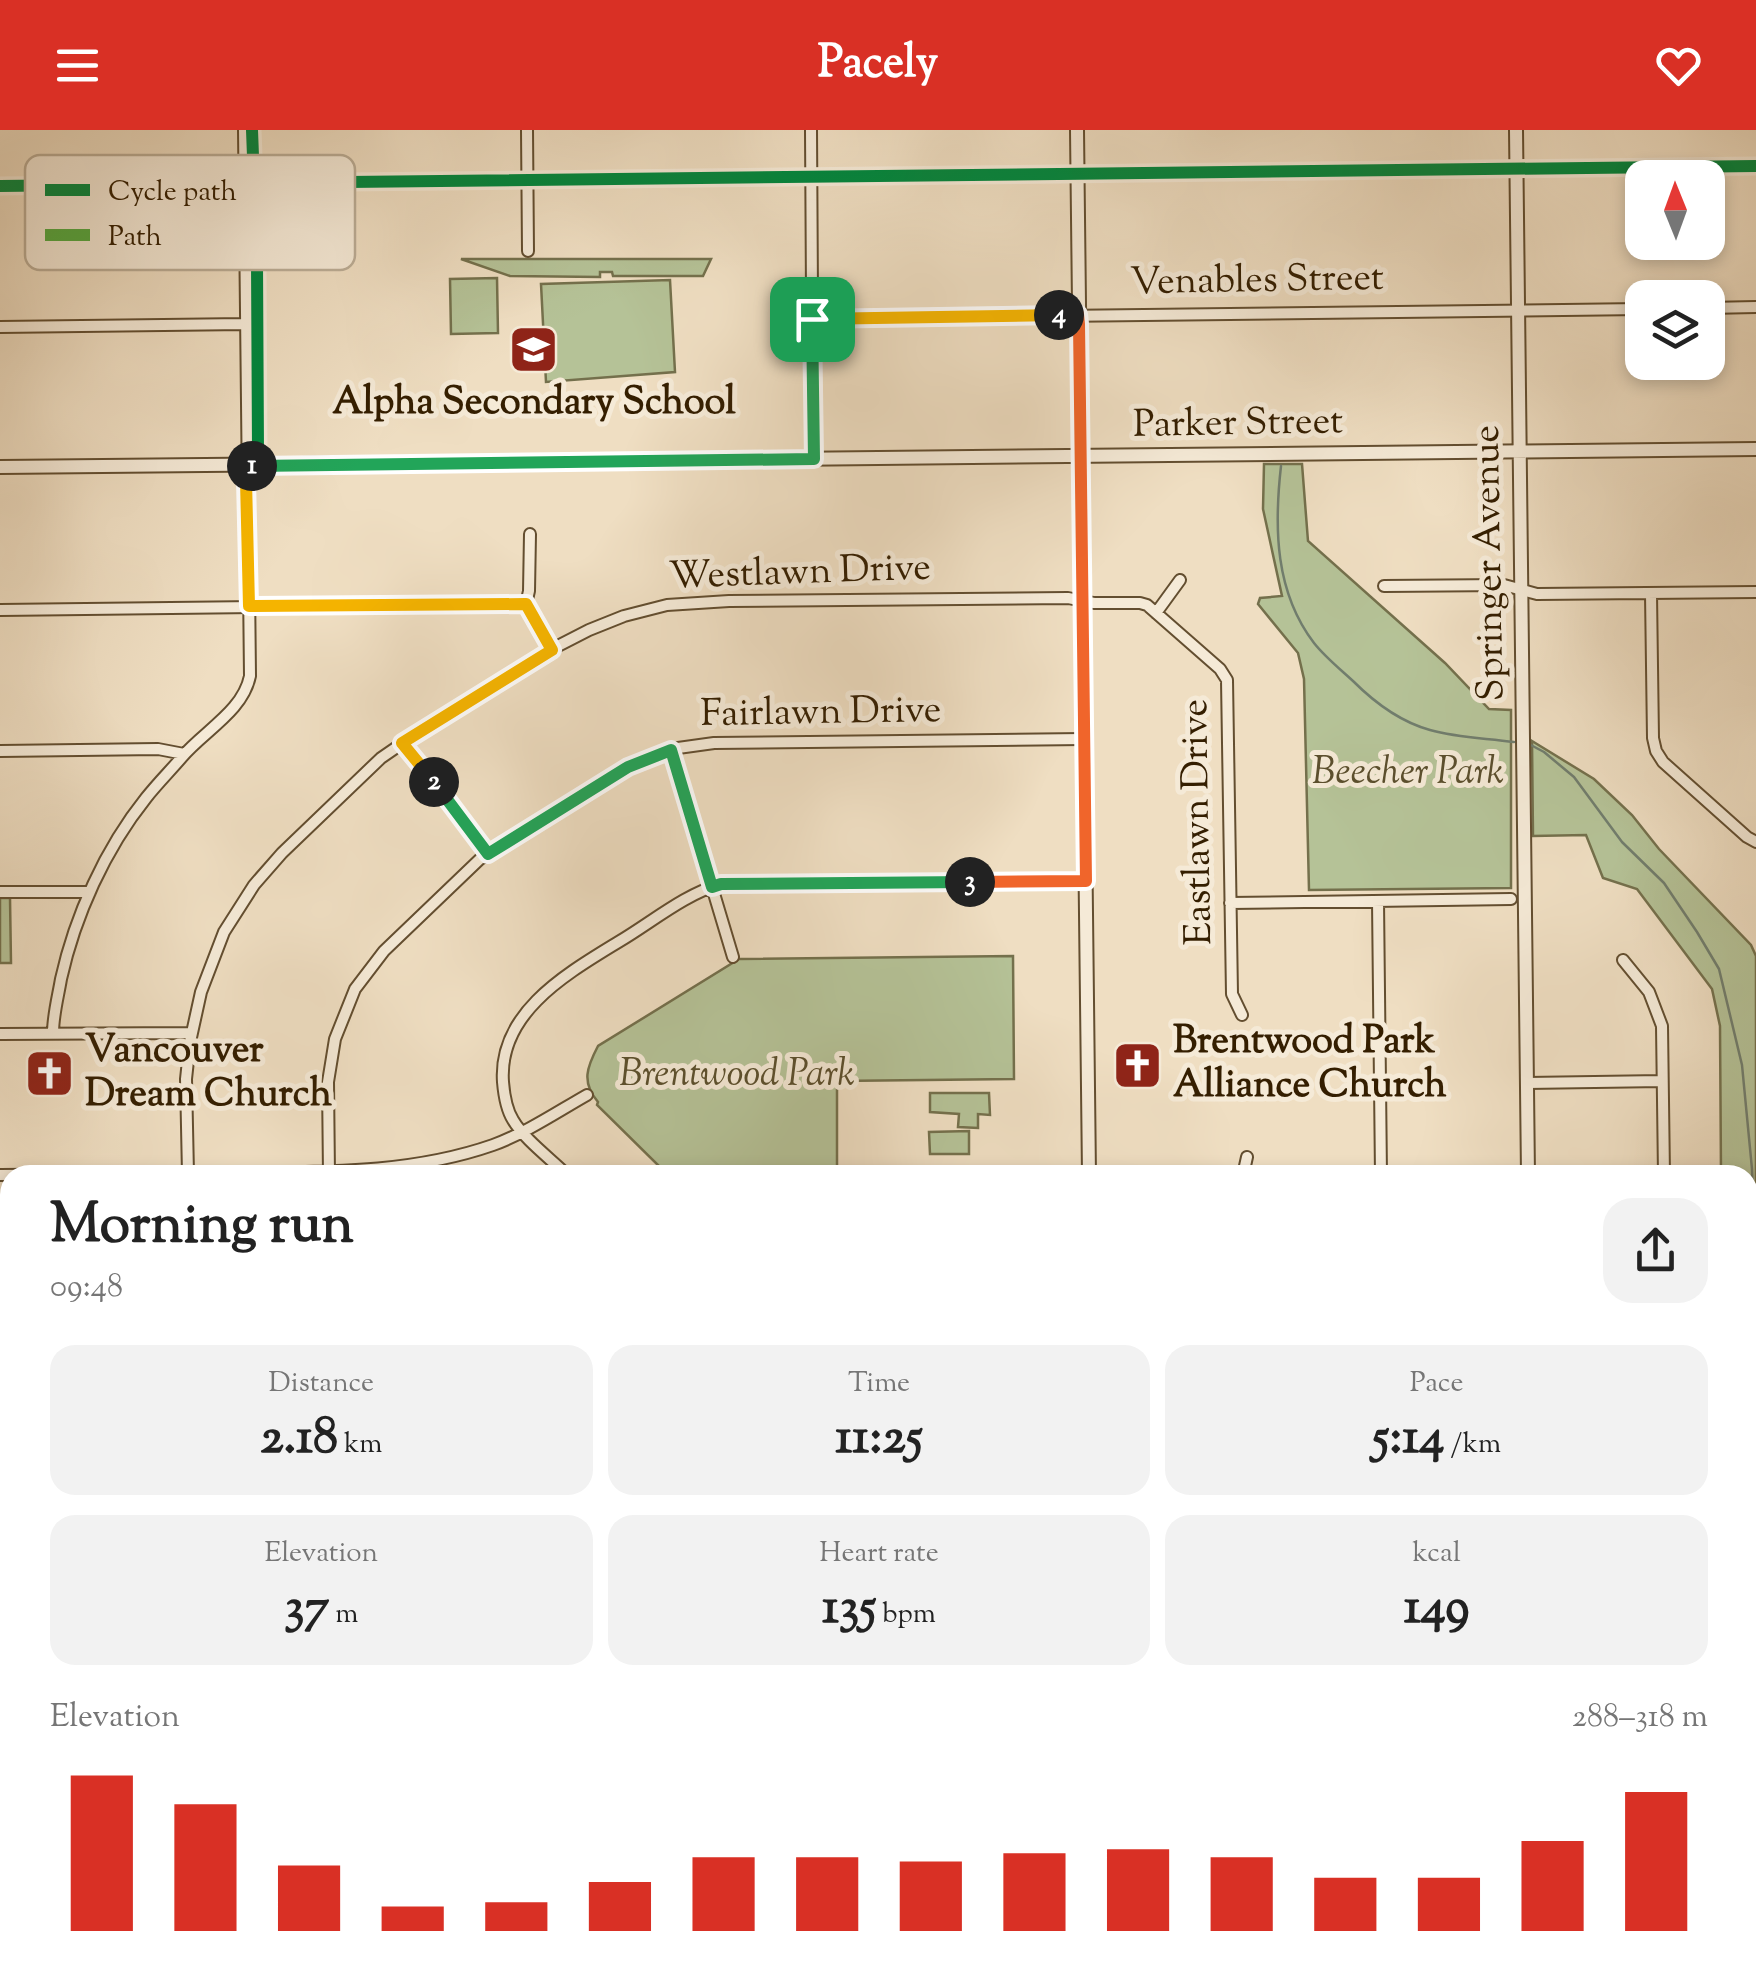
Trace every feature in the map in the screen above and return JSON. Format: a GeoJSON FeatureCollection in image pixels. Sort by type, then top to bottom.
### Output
{"type":"FeatureCollection","features":[{"type":"Feature","properties":{"kind":"street"},"geometry":{"type":"LineString","coordinates":[[244,130],[244,155]]}},
{"type":"Feature","properties":{"kind":"street"},"geometry":{"type":"LineString","coordinates":[[527,130],[528,250]]}},
{"type":"Feature","properties":{"kind":"street"},"geometry":{"type":"LineString","coordinates":[[810,130],[814,459]]}},
{"type":"Feature","properties":{"kind":"street"},"geometry":{"type":"LineString","coordinates":[[1077,130],[1089,1165]]}},
{"type":"Feature","properties":{"kind":"street","name":"Springer Avenue"},"geometry":{"type":"LineString","coordinates":[[1516,130],[1528,1165]]}},
{"type":"Feature","properties":{"kind":"street"},"geometry":{"type":"LineString","coordinates":[[355,182],[1756,166]]}},
{"type":"Feature","properties":{"kind":"street"},"geometry":{"type":"LineString","coordinates":[[0,186],[25,186]]}},
{"type":"Feature","properties":{"kind":"street"},"geometry":{"type":"LineString","coordinates":[[53,1033],[66,955],[90,892],[112,849],[144,800],[247,690],[250,676],[245,270]]}},
{"type":"Feature","properties":{"kind":"street"},"geometry":{"type":"LineString","coordinates":[[1725,308],[1756,308]]}},
{"type":"Feature","properties":{"kind":"street","name":"Venables Street"},"geometry":{"type":"LineString","coordinates":[[812,319],[1625,309]]}},
{"type":"Feature","properties":{"kind":"street"},"geometry":{"type":"LineString","coordinates":[[0,327],[245,324]]}},
{"type":"Feature","properties":{"kind":"street","name":"Parker Street"},"geometry":{"type":"LineString","coordinates":[[0,467],[1756,449]]}},
{"type":"Feature","properties":{"kind":"street"},"geometry":{"type":"LineString","coordinates":[[530,534],[526,604],[552,650]]}},
{"type":"Feature","properties":{"kind":"street"},"geometry":{"type":"LineString","coordinates":[[1083,601],[1142,603],[1156,612],[1180,580]]}},
{"type":"Feature","properties":{"kind":"street"},"geometry":{"type":"LineString","coordinates":[[1384,586],[1504,584],[1537,594],[1756,592]]}},
{"type":"Feature","properties":{"kind":"street"},"geometry":{"type":"LineString","coordinates":[[1651,594],[1656,751],[1756,842]]}},
{"type":"Feature","properties":{"kind":"street","name":"Westlawn Drive"},"geometry":{"type":"LineString","coordinates":[[188,1165],[186,1079],[192,1033],[198,1002],[224,932],[282,853],[381,758],[402,743],[588,630],[668,605],[1068,598],[1083,601]]}},
{"type":"Feature","properties":{"kind":"street"},"geometry":{"type":"LineString","coordinates":[[0,610],[526,604]]}},
{"type":"Feature","properties":{"kind":"street","name":"Eastlawn Drive"},"geometry":{"type":"LineString","coordinates":[[1156,612],[1220,669],[1227,680],[1232,994],[1242,1015]]}},
{"type":"Feature","properties":{"kind":"street","name":"Fairlawn Drive"},"geometry":{"type":"LineString","coordinates":[[329,1165],[329,1073],[334,1038],[351,997],[368,970],[473,865],[628,767],[671,750],[714,743],[1084,739]]}},
{"type":"Feature","properties":{"kind":"street"},"geometry":{"type":"LineString","coordinates":[[402,743],[488,854]]}},
{"type":"Feature","properties":{"kind":"street"},"geometry":{"type":"LineString","coordinates":[[0,751],[158,749],[184,754]]}},
{"type":"Feature","properties":{"kind":"street"},"geometry":{"type":"LineString","coordinates":[[671,750],[733,957]]}},
{"type":"Feature","properties":{"kind":"street"},"geometry":{"type":"LineString","coordinates":[[557,1165],[512,1120],[507,1105],[502,1066],[513,1031],[528,1010],[569,972],[697,894],[721,884],[1086,881]]}},
{"type":"Feature","properties":{"kind":"street"},"geometry":{"type":"LineString","coordinates":[[0,892],[90,892]]}},
{"type":"Feature","properties":{"kind":"street"},"geometry":{"type":"LineString","coordinates":[[1230,903],[1511,899]]}},
{"type":"Feature","properties":{"kind":"street"},"geometry":{"type":"LineString","coordinates":[[1378,901],[1381,1165]]}},
{"type":"Feature","properties":{"kind":"street"},"geometry":{"type":"LineString","coordinates":[[1624,960],[1649,992],[1662,1026],[1664,1165]]}},
{"type":"Feature","properties":{"kind":"street"},"geometry":{"type":"LineString","coordinates":[[0,1034],[192,1033]]}},
{"type":"Feature","properties":{"kind":"street"},"geometry":{"type":"LineString","coordinates":[[1527,1083],[1662,1081]]}},
{"type":"Feature","properties":{"kind":"street"},"geometry":{"type":"LineString","coordinates":[[420,1165],[490,1146],[587,1095]]}},
{"type":"Feature","properties":{"kind":"street"},"geometry":{"type":"LineString","coordinates":[[1246,1165],[1247,1157]]}},
{"type":"Feature","properties":{"kind":"green space"},"geometry":{"type":"Polygon","coordinates":[[[461,259],[711,259],[703,276],[613,276],[612,272],[600,272],[600,277],[510,276],[461,259]]]}},
{"type":"Feature","properties":{"kind":"green space"},"geometry":{"type":"Polygon","coordinates":[[[497,278],[498,333],[451,334],[450,279],[497,278]]]}},
{"type":"Feature","properties":{"kind":"green space"},"geometry":{"type":"Polygon","coordinates":[[[670,280],[675,372],[546,382],[541,284],[670,280]]]}},
{"type":"Feature","properties":{"kind":"green space","name":"Beecher Park"},"geometry":{"type":"Polygon","coordinates":[[[1264,464],[1302,464],[1308,541],[1445,663],[1489,709],[1511,710],[1511,888],[1309,890],[1304,679],[1298,653],[1258,604],[1260,598],[1282,596],[1263,509],[1264,464]]]}},
{"type":"Feature","properties":{"kind":"green space"},"geometry":{"type":"Polygon","coordinates":[[[1532,741],[1594,779],[1751,945],[1756,956],[1756,1165],[1721,1165],[1720,1026],[1712,989],[1637,889],[1603,878],[1586,835],[1533,836],[1532,741]]]}},
{"type":"Feature","properties":{"kind":"green space"},"geometry":{"type":"Polygon","coordinates":[[[0,898],[10,898],[11,963],[0,963],[0,898]]]}},
{"type":"Feature","properties":{"kind":"green space","name":"Brentwood Park"},"geometry":{"type":"Polygon","coordinates":[[[1013,956],[1014,1079],[837,1081],[837,1165],[658,1165],[597,1105],[589,1088],[589,1068],[598,1046],[739,959],[1013,956]]]}},
{"type":"Feature","properties":{"kind":"green space"},"geometry":{"type":"Polygon","coordinates":[[[930,1093],[989,1093],[990,1115],[978,1114],[978,1128],[958,1127],[959,1114],[930,1112],[930,1093]]]}},
{"type":"Feature","properties":{"kind":"green space"},"geometry":{"type":"Polygon","coordinates":[[[969,1131],[969,1154],[930,1154],[929,1132],[969,1131]]]}},
{"type":"Feature","properties":{"kind":"waterway"},"geometry":{"type":"LineString","coordinates":[[1281,466],[1280,559],[1291,603],[1318,648],[1370,696],[1409,722],[1451,735],[1514,742]]}},
{"type":"Feature","properties":{"kind":"waterway"},"geometry":{"type":"LineString","coordinates":[[1527,743],[1574,777],[1622,842],[1664,883],[1719,969],[1742,1065],[1752,1165]]}},
{"type":"Feature","properties":{"kind":"cycle path"},"geometry":{"type":"LineString","coordinates":[[252,130],[253,155]]}},
{"type":"Feature","properties":{"kind":"cycle path"},"geometry":{"type":"LineString","coordinates":[[355,182],[1756,166]]}},
{"type":"Feature","properties":{"kind":"cycle path"},"geometry":{"type":"LineString","coordinates":[[0,186],[25,186]]}},
{"type":"Feature","properties":{"kind":"cycle path"},"geometry":{"type":"LineString","coordinates":[[257,270],[258,452]]}},
{"type":"Feature","properties":{"kind":"place","name":"Alpha Secondary School"},"geometry":{"type":"Point","coordinates":[534,350]}},
{"type":"Feature","properties":{"kind":"place","name":"Brentwood Park Alliance Church"},"geometry":{"type":"Point","coordinates":[1138,1065]}},
{"type":"Feature","properties":{"kind":"place","name":"Vancouver Dream Church"},"geometry":{"type":"Point","coordinates":[50,1074]}},
{"type":"Feature","properties":{"kind":"route"},"geometry":{"type":"LineString","coordinates":[[1078,314],[1086,881],[712,887],[671,750],[628,767],[488,854],[402,743],[552,650],[526,604],[249,606],[246,466],[814,459],[812,319],[1078,314]]}}]}
